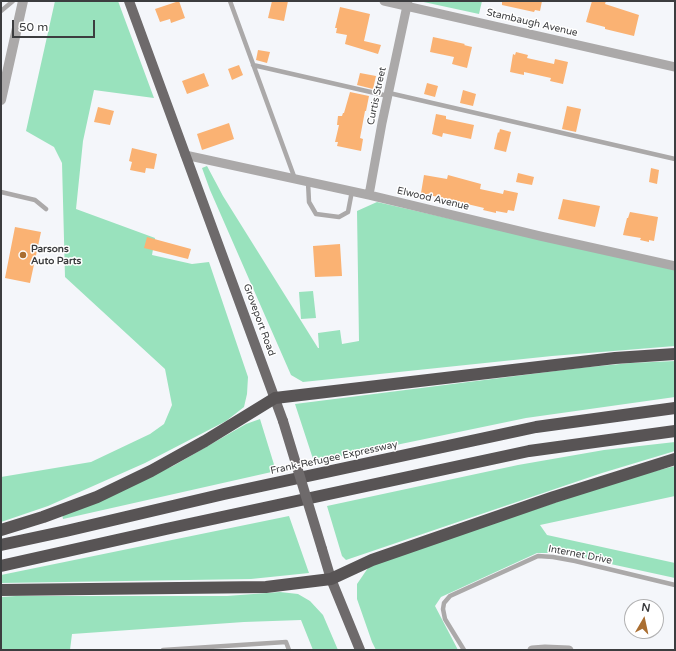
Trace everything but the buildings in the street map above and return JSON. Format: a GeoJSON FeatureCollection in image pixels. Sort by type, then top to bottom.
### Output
{"type":"FeatureCollection","features":[{"type":"Feature","properties":{"kind":"highway"},"geometry":{"type":"LineString","coordinates":[[1,530],[44,517],[97,497],[151,471],[205,441],[275,398],[615,358],[675,354]]}},
{"type":"Feature","properties":{"kind":"highway","name":"Frank-Refugee Expressway"},"geometry":{"type":"LineString","coordinates":[[1,545],[224,494],[529,428],[675,408]]}},
{"type":"Feature","properties":{"kind":"highway"},"geometry":{"type":"LineString","coordinates":[[1,566],[166,528],[529,451],[675,431]]}},
{"type":"Feature","properties":{"kind":"highway"},"geometry":{"type":"LineString","coordinates":[[1,590],[266,587],[332,579],[379,557],[554,497],[675,459]]}},
{"type":"Feature","properties":{"kind":"main road","name":"Groveport Road"},"geometry":{"type":"LineString","coordinates":[[129,1],[284,421],[322,549],[332,579],[360,650]]}},
{"type":"Feature","properties":{"kind":"street"},"geometry":{"type":"LineString","coordinates":[[1,100],[23,1]]}},
{"type":"Feature","properties":{"kind":"street","name":"Stambaugh Avenue"},"geometry":{"type":"LineString","coordinates":[[384,1],[407,4],[675,67]]}},
{"type":"Feature","properties":{"kind":"street","name":"Curtis Street"},"geometry":{"type":"LineString","coordinates":[[369,195],[407,4]]}},
{"type":"Feature","properties":{"kind":"street","name":"Elwood Avenue"},"geometry":{"type":"LineString","coordinates":[[185,155],[369,195],[540,236],[675,266]]}},
{"type":"Feature","properties":{"kind":"street"},"geometry":{"type":"LineString","coordinates":[[532,650],[569,650]]}},
{"type":"Feature","properties":{"kind":"lane"},"geometry":{"type":"LineString","coordinates":[[1,11],[13,1]]}},
{"type":"Feature","properties":{"kind":"lane"},"geometry":{"type":"LineString","coordinates":[[230,1],[295,179]]}},
{"type":"Feature","properties":{"kind":"lane"},"geometry":{"type":"LineString","coordinates":[[253,65],[675,159]]}},
{"type":"Feature","properties":{"kind":"lane"},"geometry":{"type":"LineString","coordinates":[[308,182],[308,202],[316,214],[339,217],[348,212],[352,192]]}},
{"type":"Feature","properties":{"kind":"lane"},"geometry":{"type":"LineString","coordinates":[[1,192],[35,200],[46,209]]}},
{"type":"Feature","properties":{"kind":"lane","name":"Internet Drive"},"geometry":{"type":"LineString","coordinates":[[464,650],[445,619],[443,609],[444,603],[450,596],[538,556],[554,557],[675,584]]}},
{"type":"Feature","properties":{"kind":"lane"},"geometry":{"type":"LineString","coordinates":[[163,650],[207,649],[286,642],[289,650]]}},
{"type":"Feature","properties":{"kind":"green space"},"geometry":{"type":"Polygon","coordinates":[[[55,1],[118,1],[154,98],[94,90],[83,141],[76,209],[155,238],[152,255],[192,264],[209,262],[248,377],[247,394],[244,407],[226,421],[145,463],[48,506],[1,522],[1,477],[91,462],[150,434],[164,424],[172,405],[165,369],[65,277],[62,163],[54,147],[26,131],[55,1]]]}},
{"type":"Feature","properties":{"kind":"green space"},"geometry":{"type":"Polygon","coordinates":[[[419,1],[482,1],[479,14],[419,1]]]}},
{"type":"Feature","properties":{"kind":"green space"},"geometry":{"type":"Polygon","coordinates":[[[207,166],[223,196],[318,348],[318,333],[340,330],[342,344],[359,341],[357,211],[377,202],[675,270],[675,346],[552,356],[303,382],[291,375],[210,190],[202,168],[207,166]]]}},
{"type":"Feature","properties":{"kind":"green space"},"geometry":{"type":"Polygon","coordinates":[[[313,291],[316,318],[301,319],[299,292],[313,291]]]}},
{"type":"Feature","properties":{"kind":"green space"},"geometry":{"type":"Polygon","coordinates":[[[675,361],[675,397],[526,418],[314,462],[295,404],[579,368],[631,363],[675,361]]]}},
{"type":"Feature","properties":{"kind":"green space"},"geometry":{"type":"Polygon","coordinates":[[[260,419],[276,471],[63,519],[62,514],[173,466],[246,424],[260,419]]]}},
{"type":"Feature","properties":{"kind":"green space"},"geometry":{"type":"Polygon","coordinates":[[[675,442],[675,451],[602,473],[346,560],[342,556],[327,506],[518,465],[604,450],[675,442]]]}},
{"type":"Feature","properties":{"kind":"green space"},"geometry":{"type":"Polygon","coordinates":[[[675,466],[675,496],[540,525],[547,535],[675,563],[675,578],[560,553],[537,553],[441,597],[435,606],[458,650],[376,650],[357,599],[357,584],[370,565],[628,478],[675,466]]]}},
{"type":"Feature","properties":{"kind":"green space"},"geometry":{"type":"Polygon","coordinates":[[[289,516],[309,573],[251,579],[1,583],[1,575],[289,516]]]}},
{"type":"Feature","properties":{"kind":"green space"},"geometry":{"type":"Polygon","coordinates":[[[280,592],[298,594],[310,601],[323,615],[338,650],[313,650],[301,620],[244,622],[72,634],[70,650],[1,650],[1,597],[227,596],[280,592]]]}},
{"type":"Feature","properties":{"kind":"place","name":"Parsons Auto Parts"},"geometry":{"type":"Point","coordinates":[23,255]}}]}
